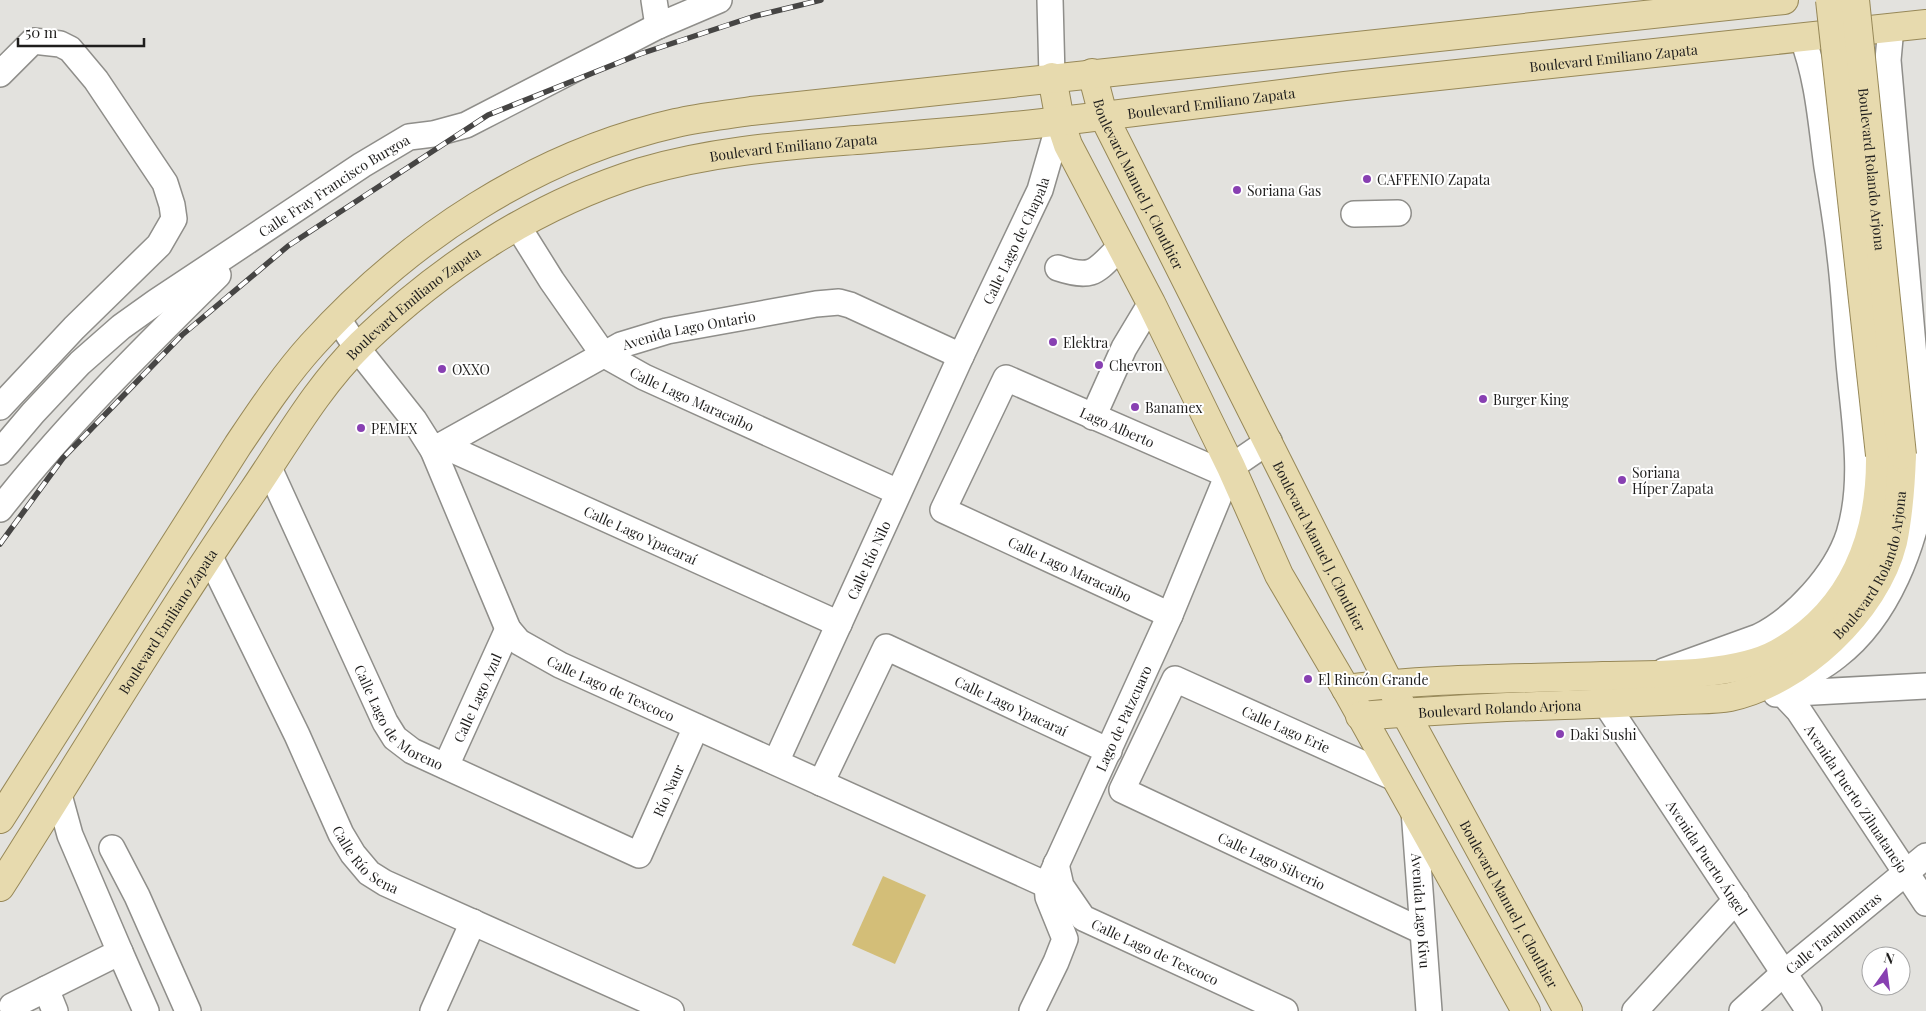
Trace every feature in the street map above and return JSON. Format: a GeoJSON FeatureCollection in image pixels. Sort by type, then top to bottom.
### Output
{"type":"FeatureCollection","features":[{"type":"Feature","properties":{"kind":"main road"},"geometry":{"type":"LineString","coordinates":[[0,820],[238,445],[276,390],[311,346],[376,281],[411,250],[452,221],[534,175],[610,142],[676,123],[751,110],[1784,0]]}},
{"type":"Feature","properties":{"kind":"main road","name":"Boulevard Rolando Arjona"},"geometry":{"type":"LineString","coordinates":[[1360,716],[1730,697],[1764,684],[1804,662],[1831,641],[1860,606],[1882,571],[1892,543],[1899,502],[1891,455],[1830,0]]}},
{"type":"Feature","properties":{"kind":"main road","name":"Boulevard Rolando Arjona"},"geometry":{"type":"LineString","coordinates":[[1346,688],[1389,683],[1654,675],[1716,670],[1746,664],[1778,653],[1810,630],[1832,608],[1861,564],[1877,512],[1881,486],[1891,455],[1855,0]]}},
{"type":"Feature","properties":{"kind":"main road"},"geometry":{"type":"LineString","coordinates":[[1517,69],[1516,48],[1520,44],[1641,29],[1655,25],[1670,12]]}},
{"type":"Feature","properties":{"kind":"main road","name":"Boulevard Emiliano Zapata"},"geometry":{"type":"LineString","coordinates":[[0,887],[209,555],[298,422],[357,348],[408,302],[466,256],[517,225],[574,198],[637,174],[716,154],[766,147],[1060,121],[1926,24]]}},
{"type":"Feature","properties":{"kind":"main road","name":"Boulevard Manuel J. Clouthier"},"geometry":{"type":"LineString","coordinates":[[1092,73],[1103,115],[1269,441],[1389,683],[1568,1011]]}},
{"type":"Feature","properties":{"kind":"main road"},"geometry":{"type":"LineString","coordinates":[[1052,77],[1060,121],[1068,145],[1150,303],[1279,575],[1346,688],[1526,1011]]}},
{"type":"Feature","properties":{"kind":"street"},"geometry":{"type":"LineString","coordinates":[[654,0],[658,26]]}},
{"type":"Feature","properties":{"kind":"street","name":"Calle Fray Francisco Burgoa"},"geometry":{"type":"LineString","coordinates":[[0,452],[33,413],[80,363],[121,327],[362,165],[409,137],[433,134],[466,125],[658,26],[719,0]]}},
{"type":"Feature","properties":{"kind":"street"},"geometry":{"type":"LineString","coordinates":[[1050,0],[1052,77]]}},
{"type":"Feature","properties":{"kind":"street"},"geometry":{"type":"LineString","coordinates":[[1783,694],[1784,687],[1821,668],[1838,656],[1869,625],[1920,537],[1925,482],[1924,464],[1888,60],[1891,27]]}},
{"type":"Feature","properties":{"kind":"street"},"geometry":{"type":"LineString","coordinates":[[1654,675],[1740,644],[1771,630],[1782,622],[1817,587],[1841,552],[1848,535],[1856,503],[1857,446],[1840,258],[1814,75],[1802,37]]}},
{"type":"Feature","properties":{"kind":"street"},"geometry":{"type":"LineString","coordinates":[[0,74],[33,41],[53,42],[70,49],[96,80],[165,183],[174,219],[160,245],[74,328],[0,407]]}},
{"type":"Feature","properties":{"kind":"street"},"geometry":{"type":"LineString","coordinates":[[1814,75],[1822,67],[1834,60],[1854,56],[1888,60]]}},
{"type":"Feature","properties":{"kind":"street","name":"Calle Lago de Chapala"},"geometry":{"type":"LineString","coordinates":[[961,356],[1040,190],[1060,121]]}},
{"type":"Feature","properties":{"kind":"street"},"geometry":{"type":"LineString","coordinates":[[1354,214],[1398,213]]}},
{"type":"Feature","properties":{"kind":"street","name":"Calle Lago Maracaibo"},"geometry":{"type":"LineString","coordinates":[[517,225],[552,281],[603,354],[644,377],[898,492]]}},
{"type":"Feature","properties":{"kind":"street"},"geometry":{"type":"LineString","coordinates":[[0,509],[29,473],[118,374],[253,239]]}},
{"type":"Feature","properties":{"kind":"street"},"geometry":{"type":"LineString","coordinates":[[1058,268],[1082,275],[1089,274],[1097,269],[1121,246]]}},
{"type":"Feature","properties":{"kind":"street","name":"Avenida Lago Ontario"},"geometry":{"type":"LineString","coordinates":[[437,448],[603,354],[621,345],[667,331],[833,302],[865,312],[961,356]]}},
{"type":"Feature","properties":{"kind":"street"},"geometry":{"type":"LineString","coordinates":[[1093,417],[1124,348],[1150,303]]}},
{"type":"Feature","properties":{"kind":"street","name":"Calle Lago de Texcoco"},"geometry":{"type":"LineString","coordinates":[[338,319],[357,348],[437,448],[508,629],[519,642],[535,653],[821,783],[1052,874],[1083,918],[1285,1011]]}},
{"type":"Feature","properties":{"kind":"street","name":"Calle Río Nilo"},"geometry":{"type":"LineString","coordinates":[[776,762],[961,356]]}},
{"type":"Feature","properties":{"kind":"street","name":"Lago Alberto"},"geometry":{"type":"LineString","coordinates":[[944,510],[1006,378],[1093,417],[1229,471]]}},
{"type":"Feature","properties":{"kind":"street"},"geometry":{"type":"LineString","coordinates":[[1229,471],[1269,441]]}},
{"type":"Feature","properties":{"kind":"street","name":"Calle Lago Ypacaraí"},"geometry":{"type":"LineString","coordinates":[[437,448],[839,624]]}},
{"type":"Feature","properties":{"kind":"street","name":"Calle Lago de Moreno"},"geometry":{"type":"LineString","coordinates":[[269,468],[385,722],[395,738],[412,751],[640,855]]}},
{"type":"Feature","properties":{"kind":"street","name":"Lago de Patzcuaro"},"geometry":{"type":"LineString","coordinates":[[1052,874],[1170,615],[1229,471]]}},
{"type":"Feature","properties":{"kind":"street","name":"Calle Lago Maracaibo"},"geometry":{"type":"LineString","coordinates":[[944,510],[1170,615]]}},
{"type":"Feature","properties":{"kind":"street","name":"Calle Río Sena"},"geometry":{"type":"LineString","coordinates":[[209,555],[353,854],[370,873],[385,883],[671,1011]]}},
{"type":"Feature","properties":{"kind":"street","name":"Calle Lago Azul"},"geometry":{"type":"LineString","coordinates":[[446,766],[508,629]]}},
{"type":"Feature","properties":{"kind":"street","name":"Calle Lago Ypacaraí"},"geometry":{"type":"LineString","coordinates":[[821,783],[886,647],[1109,751]]}},
{"type":"Feature","properties":{"kind":"street","name":"Lago de Patzcuaro"},"geometry":{"type":"LineString","coordinates":[[1122,790],[1175,678]]}},
{"type":"Feature","properties":{"kind":"street","name":"Calle Lago Erie"},"geometry":{"type":"LineString","coordinates":[[1175,678],[1396,779]]}},
{"type":"Feature","properties":{"kind":"street"},"geometry":{"type":"LineString","coordinates":[[1730,697],[1926,686]]}},
{"type":"Feature","properties":{"kind":"street","name":"Avenida Puerto Zihuatanejo"},"geometry":{"type":"LineString","coordinates":[[1783,694],[1799,711],[1926,903]]}},
{"type":"Feature","properties":{"kind":"street","name":"Avenida Puerto Ángel"},"geometry":{"type":"LineString","coordinates":[[1606,704],[1809,1011]]}},
{"type":"Feature","properties":{"kind":"street","name":"Río Naur"},"geometry":{"type":"LineString","coordinates":[[640,855],[696,727]]}},
{"type":"Feature","properties":{"kind":"street","name":"Calle Lago Silverio"},"geometry":{"type":"LineString","coordinates":[[1122,790],[1422,931]]}},
{"type":"Feature","properties":{"kind":"street"},"geometry":{"type":"LineString","coordinates":[[59,795],[70,835],[146,1011]]}},
{"type":"Feature","properties":{"kind":"street","name":"Avenida Lago Kivu"},"geometry":{"type":"LineString","coordinates":[[1414,810],[1429,1011]]}},
{"type":"Feature","properties":{"kind":"street"},"geometry":{"type":"LineString","coordinates":[[112,848],[188,1011]]}},
{"type":"Feature","properties":{"kind":"street","name":"Calle Tarahumaras"},"geometry":{"type":"LineString","coordinates":[[1742,1011],[1784,973],[1926,856]]}},
{"type":"Feature","properties":{"kind":"street"},"geometry":{"type":"LineString","coordinates":[[1052,874],[1048,897],[1065,939]]}},
{"type":"Feature","properties":{"kind":"street"},"geometry":{"type":"LineString","coordinates":[[1635,1011],[1736,900]]}},
{"type":"Feature","properties":{"kind":"street"},"geometry":{"type":"LineString","coordinates":[[1032,1011],[1056,962],[1074,907]]}},
{"type":"Feature","properties":{"kind":"street"},"geometry":{"type":"LineString","coordinates":[[433,1011],[473,922]]}},
{"type":"Feature","properties":{"kind":"street"},"geometry":{"type":"LineString","coordinates":[[12,1006],[50,1000],[120,952]]}},
{"type":"Feature","properties":{"kind":"shaded area"},"geometry":{"type":"Polygon","coordinates":[[[883,876],[926,895],[895,964],[852,945],[883,876]]]}},
{"type":"Feature","properties":{"kind":"railway"},"geometry":{"type":"LineString","coordinates":[[0,544],[63,458],[182,335],[288,246],[488,115],[640,54],[755,16],[821,0]]}},
{"type":"Feature","properties":{"kind":"place","name":"CAFFENIO Zapata"},"geometry":{"type":"Point","coordinates":[1367,179]}},
{"type":"Feature","properties":{"kind":"place","name":"Soriana Gas"},"geometry":{"type":"Point","coordinates":[1237,190]}},
{"type":"Feature","properties":{"kind":"place","name":"Elektra"},"geometry":{"type":"Point","coordinates":[1053,342]}},
{"type":"Feature","properties":{"kind":"place","name":"Chevron"},"geometry":{"type":"Point","coordinates":[1099,365]}},
{"type":"Feature","properties":{"kind":"place","name":"OXXO"},"geometry":{"type":"Point","coordinates":[442,369]}},
{"type":"Feature","properties":{"kind":"place","name":"Burger King"},"geometry":{"type":"Point","coordinates":[1483,399]}},
{"type":"Feature","properties":{"kind":"place","name":"Banamex"},"geometry":{"type":"Point","coordinates":[1135,407]}},
{"type":"Feature","properties":{"kind":"place","name":"PEMEX"},"geometry":{"type":"Point","coordinates":[361,428]}},
{"type":"Feature","properties":{"kind":"place","name":"Soriana Híper Zapata"},"geometry":{"type":"Point","coordinates":[1622,480]}},
{"type":"Feature","properties":{"kind":"place","name":"El Rincón Grande"},"geometry":{"type":"Point","coordinates":[1308,679]}},
{"type":"Feature","properties":{"kind":"place","name":"Daki Sushi"},"geometry":{"type":"Point","coordinates":[1560,734]}}]}
